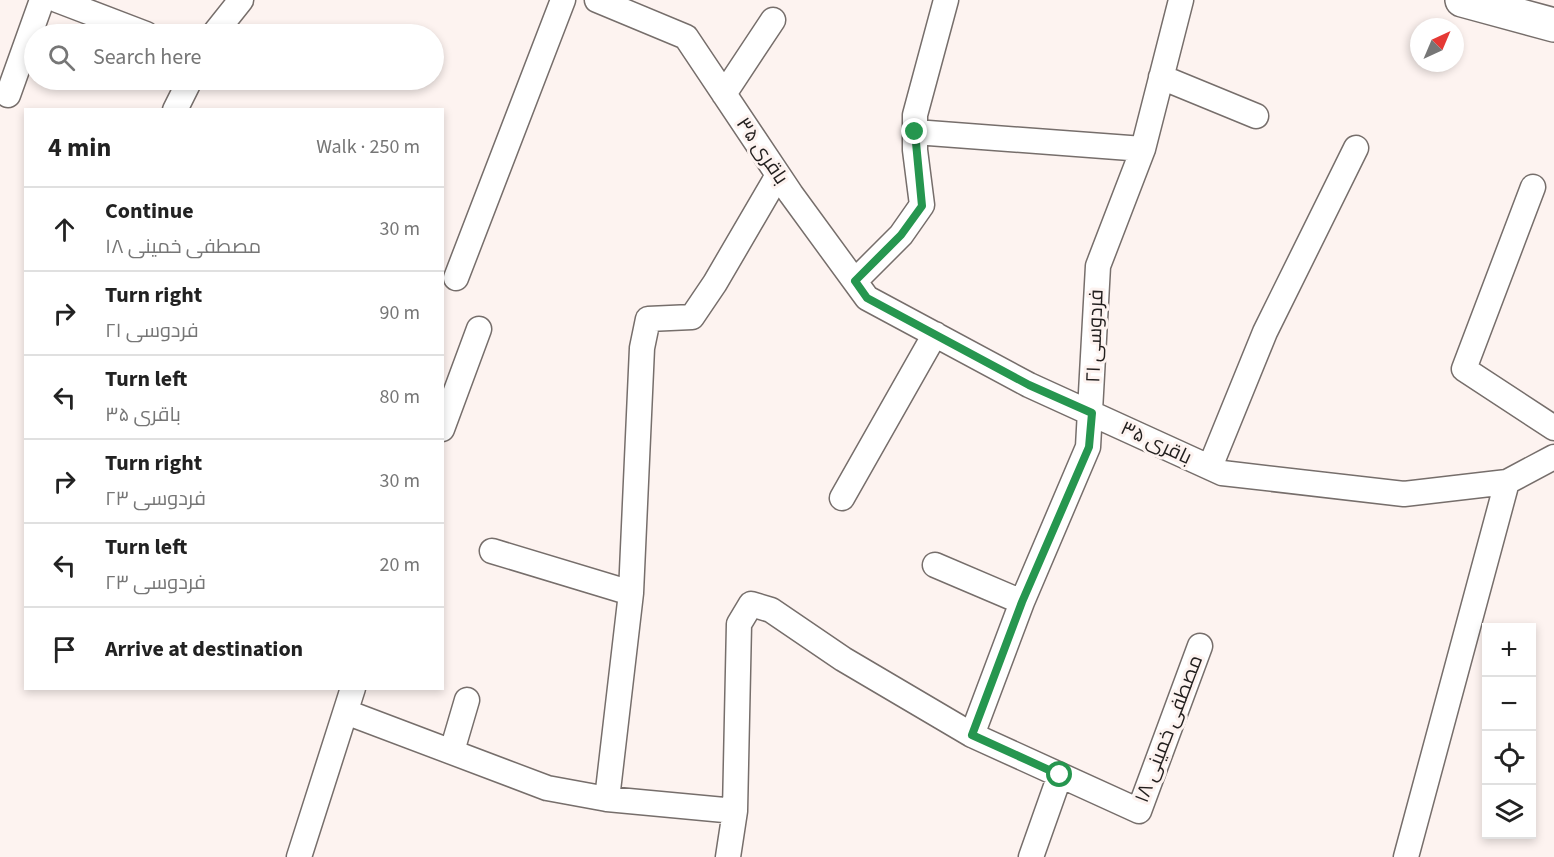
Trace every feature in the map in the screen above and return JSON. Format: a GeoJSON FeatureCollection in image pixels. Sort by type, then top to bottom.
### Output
{"type":"FeatureCollection","features":[{"type":"Feature","properties":{"kind":"main road"},"geometry":{"type":"LineString","coordinates":[[1462,0],[1554,25]]}},
{"type":"Feature","properties":{"kind":"street"},"geometry":{"type":"LineString","coordinates":[[33,24],[42,0]]}},
{"type":"Feature","properties":{"kind":"street"},"geometry":{"type":"LineString","coordinates":[[57,0],[120,24]]}},
{"type":"Feature","properties":{"kind":"street"},"geometry":{"type":"LineString","coordinates":[[221,24],[241,0]]}},
{"type":"Feature","properties":{"kind":"street"},"geometry":{"type":"LineString","coordinates":[[456,278],[563,0]]}},
{"type":"Feature","properties":{"kind":"street","name":"باقری ۳۵"},"geometry":{"type":"LineString","coordinates":[[597,0],[686,38],[778,175],[867,298],[1029,385],[1222,473],[1404,494],[1507,482],[1554,457]]}},
{"type":"Feature","properties":{"kind":"street"},"geometry":{"type":"LineString","coordinates":[[855,281],[901,235],[922,206],[915,114],[946,0]]}},
{"type":"Feature","properties":{"kind":"street","name":"فردوسی ۲۱"},"geometry":{"type":"LineString","coordinates":[[972,735],[1022,602],[1089,447],[1098,266],[1143,149],[1181,0]]}},
{"type":"Feature","properties":{"kind":"street"},"geometry":{"type":"LineString","coordinates":[[724,94],[773,20]]}},
{"type":"Feature","properties":{"kind":"street"},"geometry":{"type":"LineString","coordinates":[[8,95],[24,50]]}},
{"type":"Feature","properties":{"kind":"street"},"geometry":{"type":"LineString","coordinates":[[1161,77],[1256,116]]}},
{"type":"Feature","properties":{"kind":"street"},"geometry":{"type":"LineString","coordinates":[[176,108],[185,90]]}},
{"type":"Feature","properties":{"kind":"street"},"geometry":{"type":"LineString","coordinates":[[915,132],[1143,149]]}},
{"type":"Feature","properties":{"kind":"street"},"geometry":{"type":"LineString","coordinates":[[1210,467],[1264,332],[1356,148]]}},
{"type":"Feature","properties":{"kind":"street"},"geometry":{"type":"LineString","coordinates":[[607,799],[631,593],[642,348],[648,319],[692,317],[715,283],[778,175]]}},
{"type":"Feature","properties":{"kind":"street"},"geometry":{"type":"LineString","coordinates":[[1533,187],[1464,369],[1554,428]]}},
{"type":"Feature","properties":{"kind":"street"},"geometry":{"type":"LineString","coordinates":[[444,424],[479,329]]}},
{"type":"Feature","properties":{"kind":"street"},"geometry":{"type":"LineString","coordinates":[[842,498],[935,334]]}},
{"type":"Feature","properties":{"kind":"street"},"geometry":{"type":"LineString","coordinates":[[1406,857],[1507,482]]}},
{"type":"Feature","properties":{"kind":"street"},"geometry":{"type":"LineString","coordinates":[[492,551],[631,593]]}},
{"type":"Feature","properties":{"kind":"street"},"geometry":{"type":"LineString","coordinates":[[935,566],[1022,602]]}},
{"type":"Feature","properties":{"kind":"street","name":"مصطفی خمینی ۱۸"},"geometry":{"type":"LineString","coordinates":[[735,811],[739,624],[751,604],[771,610],[843,659],[972,735],[1139,811],[1200,646]]}},
{"type":"Feature","properties":{"kind":"street"},"geometry":{"type":"LineString","coordinates":[[299,857],[352,690]]}},
{"type":"Feature","properties":{"kind":"street"},"geometry":{"type":"LineString","coordinates":[[452,751],[467,700]]}},
{"type":"Feature","properties":{"kind":"street"},"geometry":{"type":"LineString","coordinates":[[346,712],[547,788],[607,799],[735,811],[728,857]]}},
{"type":"Feature","properties":{"kind":"street"},"geometry":{"type":"LineString","coordinates":[[1031,857],[1060,775]]}},
{"type":"Feature","properties":{"kind":"route"},"geometry":{"type":"LineString","coordinates":[[915,132],[922,206],[901,235],[855,281],[867,298],[1029,385],[1092,413],[1089,447],[1022,602],[972,735],[1060,775]]}}]}
